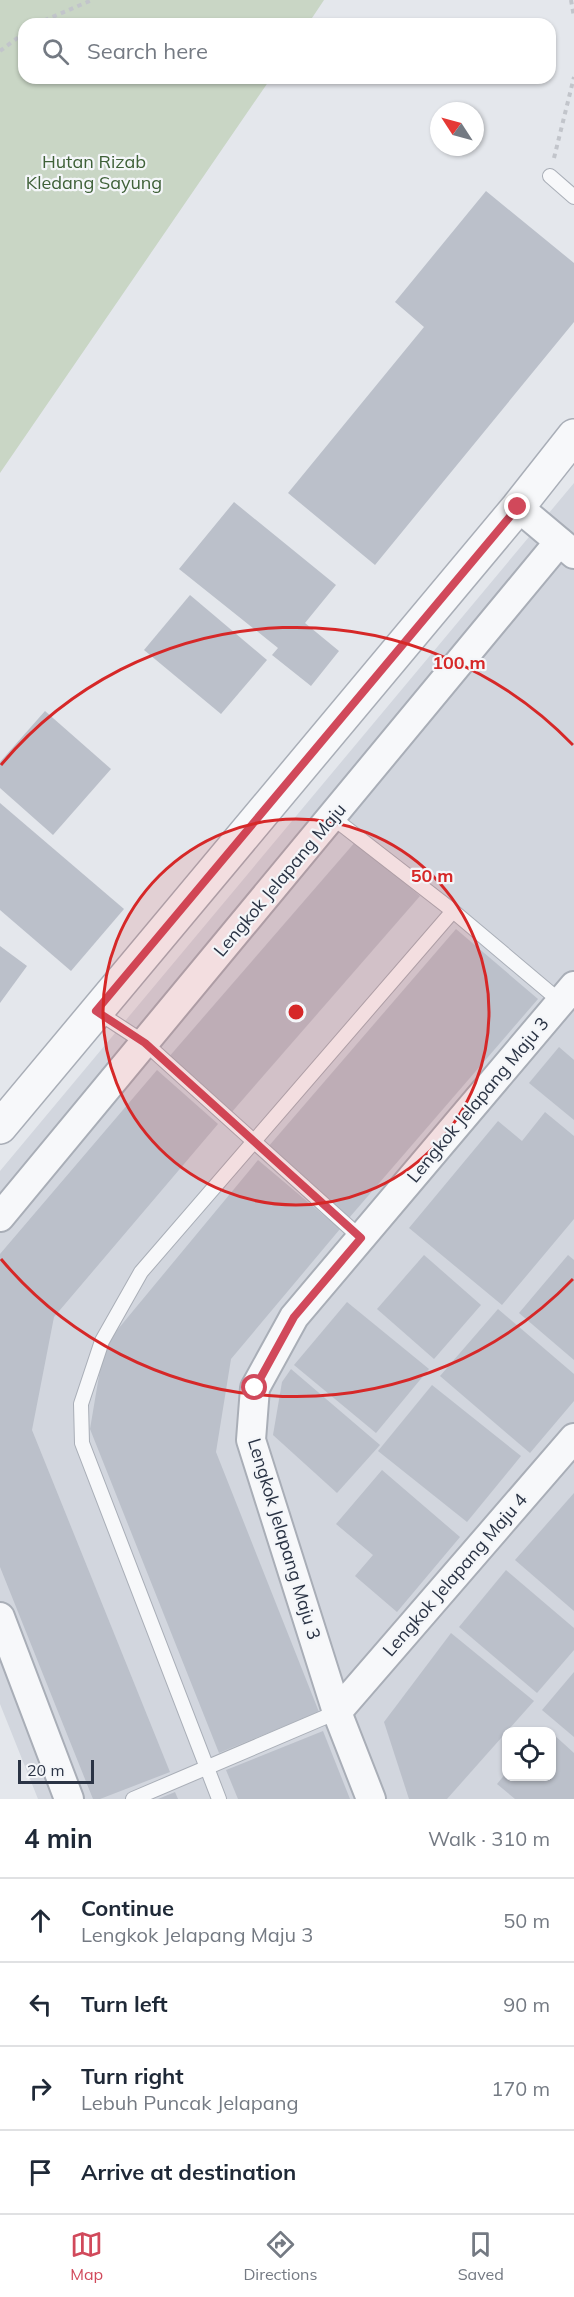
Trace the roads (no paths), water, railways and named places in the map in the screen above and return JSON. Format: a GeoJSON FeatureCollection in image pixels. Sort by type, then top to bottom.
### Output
{"type":"FeatureCollection","features":[{"type":"Feature","properties":{"kind":"street"},"geometry":{"type":"LineString","coordinates":[[0,1127],[518,507],[574,436]]}},
{"type":"Feature","properties":{"kind":"street"},"geometry":{"type":"LineString","coordinates":[[518,507],[567,548]]}},
{"type":"Feature","properties":{"kind":"street","name":"Lengkok Jelapang Maju"},"geometry":{"type":"LineString","coordinates":[[0,1217],[332,817],[567,548]]}},
{"type":"Feature","properties":{"kind":"street","name":"Lengkok Jelapang Maju 3"},"geometry":{"type":"LineString","coordinates":[[371,1799],[337,1713],[251,1440],[255,1388],[294,1317],[567,994]]}},
{"type":"Feature","properties":{"kind":"street","name":"Lengkok Jelapang Maju 4"},"geometry":{"type":"LineString","coordinates":[[337,1713],[574,1438]]}},
{"type":"Feature","properties":{"kind":"street"},"geometry":{"type":"LineString","coordinates":[[0,1617],[69,1799]]}},
{"type":"Feature","properties":{"kind":"lane"},"geometry":{"type":"LineString","coordinates":[[550,176],[574,197]]}},
{"type":"Feature","properties":{"kind":"lane"},"geometry":{"type":"LineString","coordinates":[[332,817],[453,911],[567,994]]}},
{"type":"Feature","properties":{"kind":"lane"},"geometry":{"type":"LineString","coordinates":[[219,1799],[82,1443],[81,1404],[102,1341],[141,1272],[453,911]]}},
{"type":"Feature","properties":{"kind":"lane"},"geometry":{"type":"LineString","coordinates":[[96,1011],[145,1043],[361,1238]]}},
{"type":"Feature","properties":{"kind":"lane"},"geometry":{"type":"LineString","coordinates":[[133,1799],[337,1713]]}},
{"type":"Feature","properties":{"kind":"park label","name":"Hutan Rizab Kledang Sayung"},"geometry":{"type":"Point","coordinates":[94,172]}}]}
